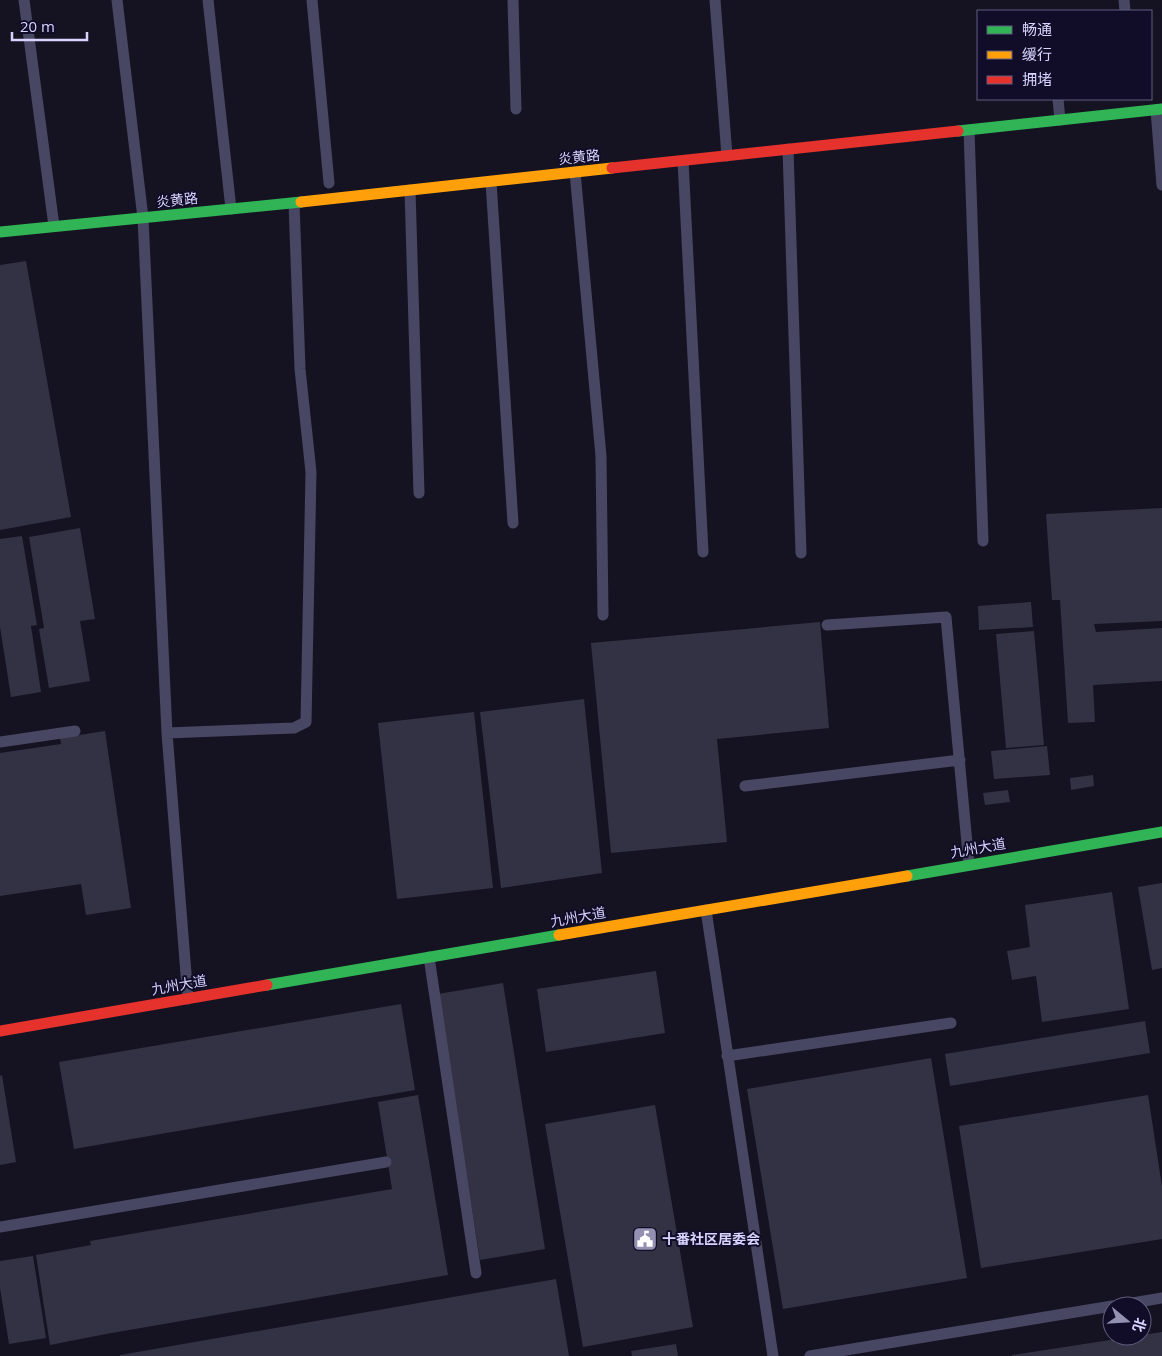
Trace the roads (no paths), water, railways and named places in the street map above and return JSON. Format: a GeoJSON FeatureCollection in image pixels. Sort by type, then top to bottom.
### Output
{"type":"FeatureCollection","features":[{"type":"Feature","properties":{"kind":"street","name":"炎黄路"},"geometry":{"type":"LineString","coordinates":[[0,232],[294,203],[1159,110]]}},
{"type":"Feature","properties":{"kind":"street","name":"九州大道"},"geometry":{"type":"LineString","coordinates":[[0,1031],[1162,832]]}},
{"type":"Feature","properties":{"kind":"lane"},"geometry":{"type":"LineString","coordinates":[[24,0],[54,227]]}},
{"type":"Feature","properties":{"kind":"lane"},"geometry":{"type":"LineString","coordinates":[[117,0],[143,218],[167,733],[188,998]]}},
{"type":"Feature","properties":{"kind":"lane"},"geometry":{"type":"LineString","coordinates":[[208,0],[231,209]]}},
{"type":"Feature","properties":{"kind":"lane"},"geometry":{"type":"LineString","coordinates":[[312,0],[329,183]]}},
{"type":"Feature","properties":{"kind":"lane"},"geometry":{"type":"LineString","coordinates":[[513,0],[516,109]]}},
{"type":"Feature","properties":{"kind":"lane"},"geometry":{"type":"LineString","coordinates":[[715,0],[727,156]]}},
{"type":"Feature","properties":{"kind":"lane"},"geometry":{"type":"LineString","coordinates":[[1058,100],[1060,120]]}},
{"type":"Feature","properties":{"kind":"lane"},"geometry":{"type":"LineString","coordinates":[[1132,100],[1133,112]]}},
{"type":"Feature","properties":{"kind":"lane"},"geometry":{"type":"LineString","coordinates":[[1159,110],[1162,185]]}},
{"type":"Feature","properties":{"kind":"lane"},"geometry":{"type":"LineString","coordinates":[[969,130],[983,541]]}},
{"type":"Feature","properties":{"kind":"lane"},"geometry":{"type":"LineString","coordinates":[[788,149],[801,553]]}},
{"type":"Feature","properties":{"kind":"lane"},"geometry":{"type":"LineString","coordinates":[[684,161],[703,552]]}},
{"type":"Feature","properties":{"kind":"lane"},"geometry":{"type":"LineString","coordinates":[[575,172],[601,456],[603,615]]}},
{"type":"Feature","properties":{"kind":"lane"},"geometry":{"type":"LineString","coordinates":[[491,182],[513,523]]}},
{"type":"Feature","properties":{"kind":"lane"},"geometry":{"type":"LineString","coordinates":[[410,190],[419,493]]}},
{"type":"Feature","properties":{"kind":"lane"},"geometry":{"type":"LineString","coordinates":[[167,733],[294,728],[306,722],[311,472],[300,370],[294,203]]}},
{"type":"Feature","properties":{"kind":"lane"},"geometry":{"type":"LineString","coordinates":[[827,625],[946,617],[969,865]]}},
{"type":"Feature","properties":{"kind":"lane"},"geometry":{"type":"LineString","coordinates":[[0,742],[75,731]]}},
{"type":"Feature","properties":{"kind":"lane"},"geometry":{"type":"LineString","coordinates":[[745,786],[960,760]]}},
{"type":"Feature","properties":{"kind":"lane"},"geometry":{"type":"LineString","coordinates":[[706,910],[773,1356]]}},
{"type":"Feature","properties":{"kind":"lane"},"geometry":{"type":"LineString","coordinates":[[429,957],[476,1273]]}},
{"type":"Feature","properties":{"kind":"lane"},"geometry":{"type":"LineString","coordinates":[[727,1056],[951,1023]]}},
{"type":"Feature","properties":{"kind":"lane"},"geometry":{"type":"LineString","coordinates":[[0,1227],[386,1162]]}},
{"type":"Feature","properties":{"kind":"lane"},"geometry":{"type":"LineString","coordinates":[[810,1356],[1102,1308]]}},
{"type":"Feature","properties":{"kind":"place","name":"十番社区居委会"},"geometry":{"type":"Point","coordinates":[645,1239]}}]}
